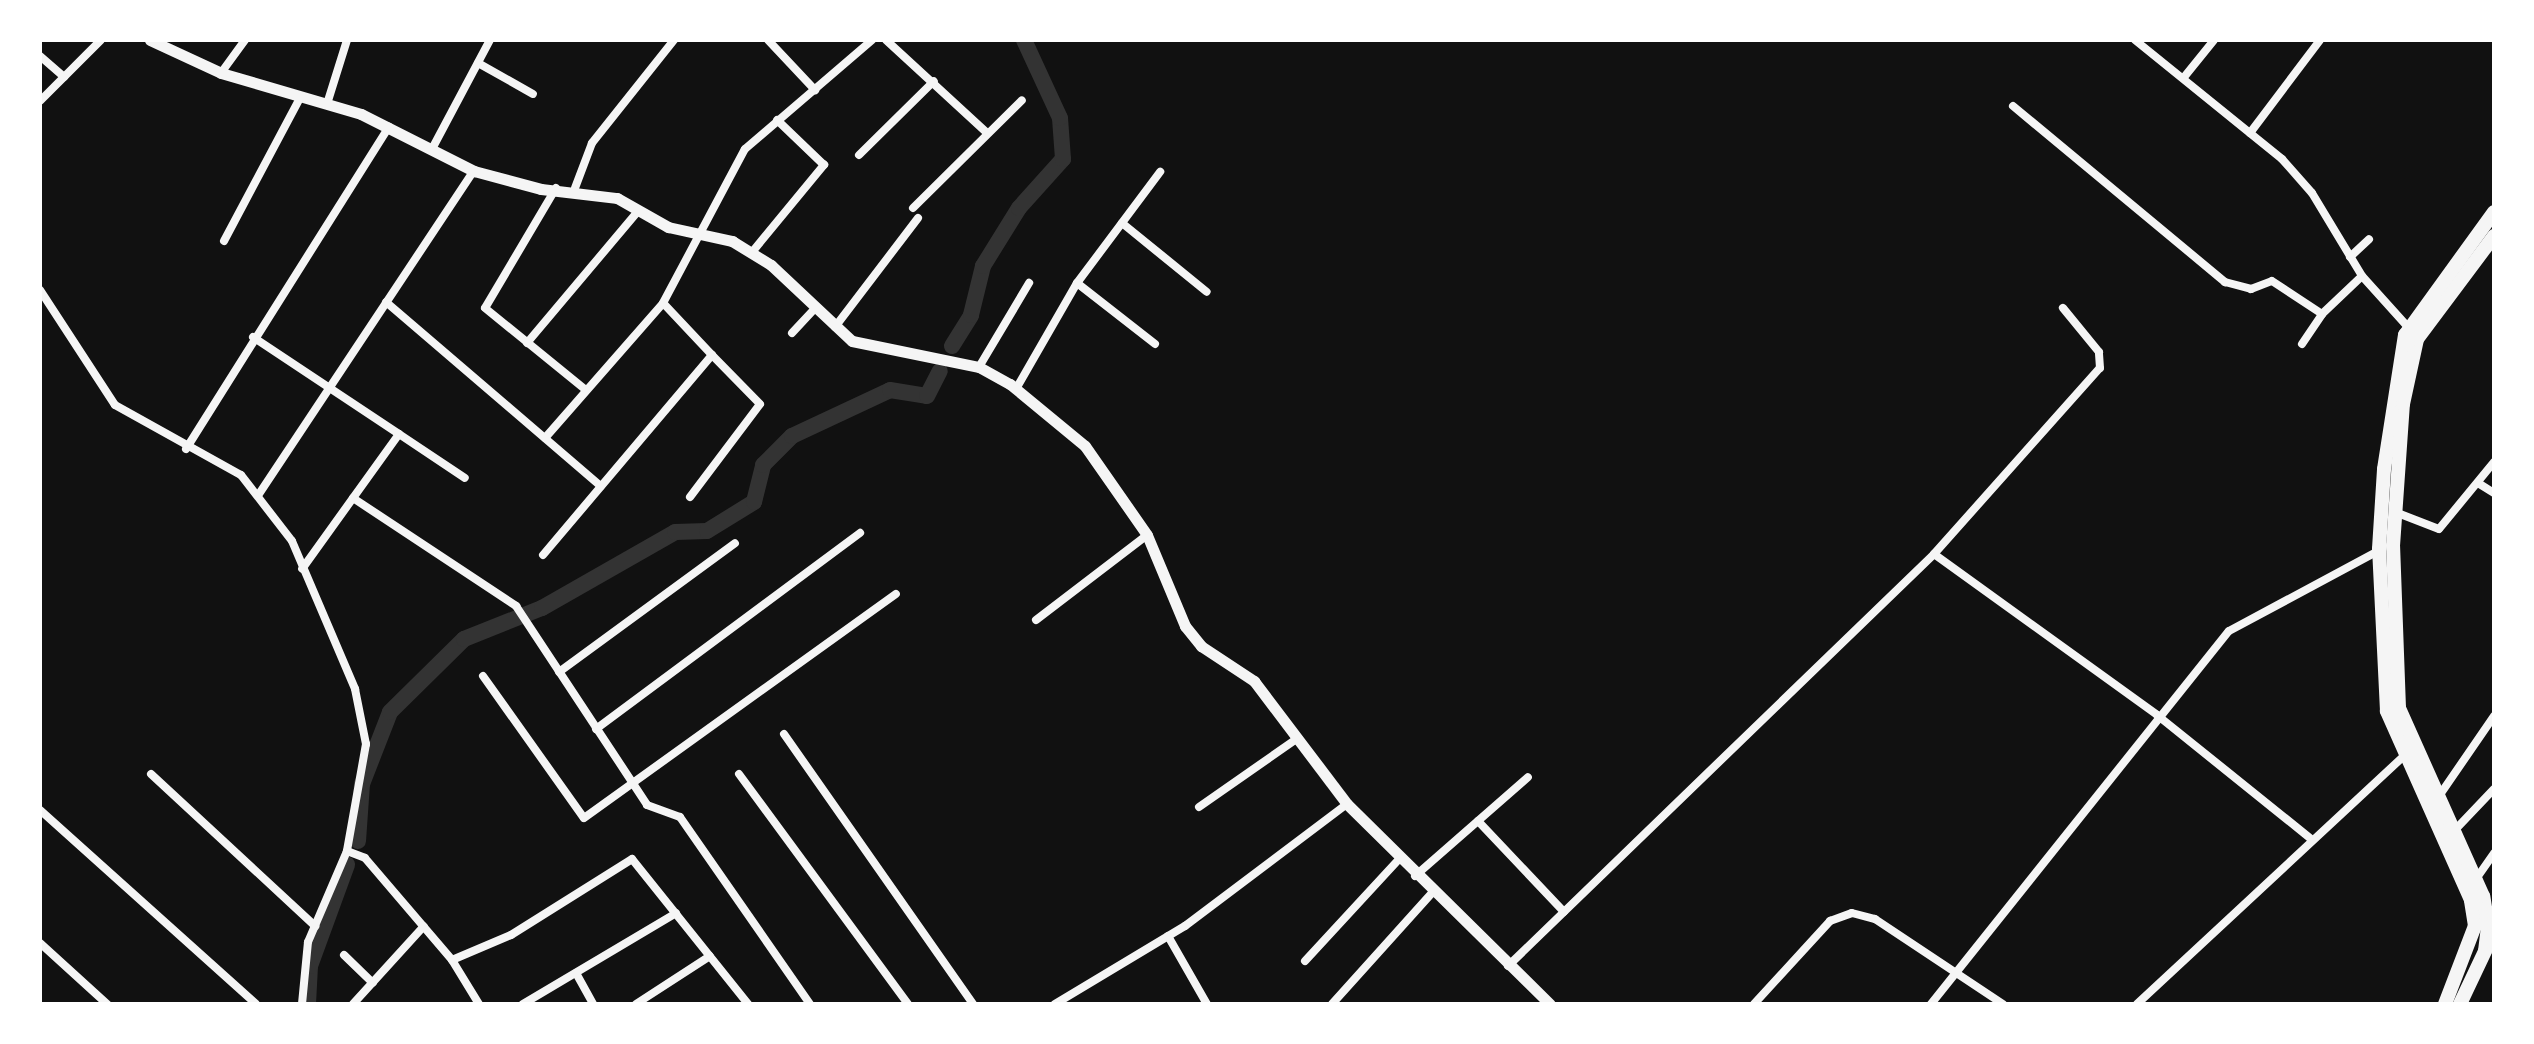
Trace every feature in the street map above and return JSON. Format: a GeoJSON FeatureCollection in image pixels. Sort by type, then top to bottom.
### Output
{"type":"FeatureCollection","features":[{"type":"Feature","properties":{"kind":"main road"},"geometry":{"type":"LineString","coordinates":[[2445,1004],[2475,926],[2456,866],[2407,753],[2382,668],[2390,403],[2408,327],[2494,212]]}},
{"type":"Feature","properties":{"kind":"main road"},"geometry":{"type":"LineString","coordinates":[[2386,548],[2395,512],[2417,339],[2494,236]]}},
{"type":"Feature","properties":{"kind":"main road"},"geometry":{"type":"LineString","coordinates":[[2407,753],[2436,799],[2488,899],[2485,951],[2460,1004]]}},
{"type":"Feature","properties":{"kind":"street"},"geometry":{"type":"LineString","coordinates":[[40,101],[101,40]]}},
{"type":"Feature","properties":{"kind":"street"},"geometry":{"type":"LineString","coordinates":[[150,40],[221,73],[327,104],[389,127],[474,171],[556,188],[575,188],[753,251],[852,341],[979,367],[1016,389],[1085,446],[1147,535],[1185,626],[1201,646],[1254,681],[1347,804],[1432,893],[1550,1004]]}},
{"type":"Feature","properties":{"kind":"street"},"geometry":{"type":"LineString","coordinates":[[221,73],[245,40]]}},
{"type":"Feature","properties":{"kind":"street"},"geometry":{"type":"LineString","coordinates":[[327,104],[347,40]]}},
{"type":"Feature","properties":{"kind":"street"},"geometry":{"type":"LineString","coordinates":[[432,149],[490,40]]}},
{"type":"Feature","properties":{"kind":"street"},"geometry":{"type":"LineString","coordinates":[[575,188],[592,143],[674,40]]}},
{"type":"Feature","properties":{"kind":"street"},"geometry":{"type":"LineString","coordinates":[[768,40],[815,90]]}},
{"type":"Feature","properties":{"kind":"street"},"geometry":{"type":"LineString","coordinates":[[545,438],[663,303],[726,174],[777,120],[872,40]]}},
{"type":"Feature","properties":{"kind":"street"},"geometry":{"type":"LineString","coordinates":[[886,40],[987,133]]}},
{"type":"Feature","properties":{"kind":"street"},"geometry":{"type":"LineString","coordinates":[[2135,40],[2185,76],[2312,193],[2362,276],[2408,327]]}},
{"type":"Feature","properties":{"kind":"street"},"geometry":{"type":"LineString","coordinates":[[2185,76],[2214,40]]}},
{"type":"Feature","properties":{"kind":"street"},"geometry":{"type":"LineString","coordinates":[[2250,133],[2320,40]]}},
{"type":"Feature","properties":{"kind":"street"},"geometry":{"type":"LineString","coordinates":[[40,56],[64,77]]}},
{"type":"Feature","properties":{"kind":"street"},"geometry":{"type":"LineString","coordinates":[[478,63],[533,94]]}},
{"type":"Feature","properties":{"kind":"street"},"geometry":{"type":"LineString","coordinates":[[859,155],[934,81]]}},
{"type":"Feature","properties":{"kind":"street"},"geometry":{"type":"LineString","coordinates":[[224,241],[301,96]]}},
{"type":"Feature","properties":{"kind":"street"},"geometry":{"type":"LineString","coordinates":[[913,208],[1022,100]]}},
{"type":"Feature","properties":{"kind":"street"},"geometry":{"type":"LineString","coordinates":[[2013,106],[2225,282],[2251,289],[2272,281],[2322,314]]}},
{"type":"Feature","properties":{"kind":"street"},"geometry":{"type":"LineString","coordinates":[[753,251],[824,165],[777,120]]}},
{"type":"Feature","properties":{"kind":"street"},"geometry":{"type":"LineString","coordinates":[[186,449],[253,337],[389,127]]}},
{"type":"Feature","properties":{"kind":"street"},"geometry":{"type":"LineString","coordinates":[[259,494],[474,171]]}},
{"type":"Feature","properties":{"kind":"street"},"geometry":{"type":"LineString","coordinates":[[1016,389],[1077,283],[1160,172]]}},
{"type":"Feature","properties":{"kind":"street"},"geometry":{"type":"LineString","coordinates":[[556,188],[486,300],[489,315],[586,390]]}},
{"type":"Feature","properties":{"kind":"street"},"geometry":{"type":"LineString","coordinates":[[527,343],[639,210]]}},
{"type":"Feature","properties":{"kind":"street"},"geometry":{"type":"LineString","coordinates":[[835,327],[918,218]]}},
{"type":"Feature","properties":{"kind":"street"},"geometry":{"type":"LineString","coordinates":[[1122,223],[1207,292]]}},
{"type":"Feature","properties":{"kind":"street"},"geometry":{"type":"LineString","coordinates":[[2350,257],[2369,239]]}},
{"type":"Feature","properties":{"kind":"street"},"geometry":{"type":"LineString","coordinates":[[2302,344],[2322,314],[2362,276]]}},
{"type":"Feature","properties":{"kind":"street"},"geometry":{"type":"LineString","coordinates":[[979,367],[1029,283]]}},
{"type":"Feature","properties":{"kind":"street"},"geometry":{"type":"LineString","coordinates":[[1077,283],[1155,344]]}},
{"type":"Feature","properties":{"kind":"street"},"geometry":{"type":"LineString","coordinates":[[40,290],[115,405],[186,449],[241,475],[259,494],[302,569],[355,689],[366,744],[347,851],[315,926],[302,1004]]}},
{"type":"Feature","properties":{"kind":"street"},"geometry":{"type":"LineString","coordinates":[[386,302],[601,486]]}},
{"type":"Feature","properties":{"kind":"street"},"geometry":{"type":"LineString","coordinates":[[663,303],[760,404],[690,497]]}},
{"type":"Feature","properties":{"kind":"street"},"geometry":{"type":"LineString","coordinates":[[792,333],[815,308]]}},
{"type":"Feature","properties":{"kind":"street"},"geometry":{"type":"LineString","coordinates":[[1507,966],[1934,554],[2100,368],[2099,352],[2063,308]]}},
{"type":"Feature","properties":{"kind":"street"},"geometry":{"type":"LineString","coordinates":[[253,337],[465,478]]}},
{"type":"Feature","properties":{"kind":"street"},"geometry":{"type":"LineString","coordinates":[[543,555],[712,355]]}},
{"type":"Feature","properties":{"kind":"street"},"geometry":{"type":"LineString","coordinates":[[302,569],[399,434]]}},
{"type":"Feature","properties":{"kind":"street"},"geometry":{"type":"LineString","coordinates":[[2395,512],[2439,529],[2494,462]]}},
{"type":"Feature","properties":{"kind":"street"},"geometry":{"type":"LineString","coordinates":[[2478,483],[2494,493]]}},
{"type":"Feature","properties":{"kind":"street"},"geometry":{"type":"LineString","coordinates":[[353,498],[516,606],[647,805],[680,817],[810,1004]]}},
{"type":"Feature","properties":{"kind":"street"},"geometry":{"type":"LineString","coordinates":[[596,729],[860,533]]}},
{"type":"Feature","properties":{"kind":"street"},"geometry":{"type":"LineString","coordinates":[[1036,620],[1147,535]]}},
{"type":"Feature","properties":{"kind":"street"},"geometry":{"type":"LineString","coordinates":[[559,672],[735,543]]}},
{"type":"Feature","properties":{"kind":"street"},"geometry":{"type":"LineString","coordinates":[[1931,1004],[2157,715],[2229,631],[2386,548]]}},
{"type":"Feature","properties":{"kind":"street"},"geometry":{"type":"LineString","coordinates":[[1934,554],[2157,715],[2310,838]]}},
{"type":"Feature","properties":{"kind":"street"},"geometry":{"type":"LineString","coordinates":[[483,676],[584,818],[896,594]]}},
{"type":"Feature","properties":{"kind":"street"},"geometry":{"type":"LineString","coordinates":[[2436,799],[2494,716]]}},
{"type":"Feature","properties":{"kind":"street"},"geometry":{"type":"LineString","coordinates":[[784,734],[973,1004]]}},
{"type":"Feature","properties":{"kind":"street"},"geometry":{"type":"LineString","coordinates":[[1199,807],[1298,738]]}},
{"type":"Feature","properties":{"kind":"street"},"geometry":{"type":"LineString","coordinates":[[2137,1004],[2310,838],[2407,753]]}},
{"type":"Feature","properties":{"kind":"street"},"geometry":{"type":"LineString","coordinates":[[151,774],[315,926]]}},
{"type":"Feature","properties":{"kind":"street"},"geometry":{"type":"LineString","coordinates":[[739,774],[908,1004]]}},
{"type":"Feature","properties":{"kind":"street"},"geometry":{"type":"LineString","coordinates":[[1415,876],[1528,777]]}},
{"type":"Feature","properties":{"kind":"street"},"geometry":{"type":"LineString","coordinates":[[2453,832],[2494,789]]}},
{"type":"Feature","properties":{"kind":"street"},"geometry":{"type":"LineString","coordinates":[[1055,1004],[1071,1000],[1168,936],[1347,804]]}},
{"type":"Feature","properties":{"kind":"street"},"geometry":{"type":"LineString","coordinates":[[40,810],[256,1004]]}},
{"type":"Feature","properties":{"kind":"street"},"geometry":{"type":"LineString","coordinates":[[1478,821],[1564,912]]}},
{"type":"Feature","properties":{"kind":"street"},"geometry":{"type":"LineString","coordinates":[[347,851],[365,858],[424,926],[452,960],[479,1004]]}},
{"type":"Feature","properties":{"kind":"street"},"geometry":{"type":"LineString","coordinates":[[2476,879],[2494,853]]}},
{"type":"Feature","properties":{"kind":"street"},"geometry":{"type":"LineString","coordinates":[[452,960],[511,935],[632,859],[748,1004]]}},
{"type":"Feature","properties":{"kind":"street"},"geometry":{"type":"LineString","coordinates":[[1305,961],[1399,859]]}},
{"type":"Feature","properties":{"kind":"street"},"geometry":{"type":"LineString","coordinates":[[1332,1004],[1432,893]]}},
{"type":"Feature","properties":{"kind":"street"},"geometry":{"type":"LineString","coordinates":[[523,1004],[676,913]]}},
{"type":"Feature","properties":{"kind":"street"},"geometry":{"type":"LineString","coordinates":[[1754,1004],[1830,921],[1852,913],[1875,919],[2003,1004]]}},
{"type":"Feature","properties":{"kind":"street"},"geometry":{"type":"LineString","coordinates":[[353,1004],[424,926]]}},
{"type":"Feature","properties":{"kind":"street"},"geometry":{"type":"LineString","coordinates":[[1168,936],[1207,1004]]}},
{"type":"Feature","properties":{"kind":"street"},"geometry":{"type":"LineString","coordinates":[[40,943],[107,1004]]}},
{"type":"Feature","properties":{"kind":"street"},"geometry":{"type":"LineString","coordinates":[[344,955],[373,983]]}},
{"type":"Feature","properties":{"kind":"street"},"geometry":{"type":"LineString","coordinates":[[636,1004],[710,956]]}},
{"type":"Feature","properties":{"kind":"street"},"geometry":{"type":"LineString","coordinates":[[576,973],[593,1004]]}},
{"type":"Feature","properties":{"kind":"waterway"},"geometry":{"type":"LineString","coordinates":[[952,346],[971,315],[983,266],[1019,208],[1063,159],[1060,118],[1024,40]]}},
{"type":"Feature","properties":{"kind":"waterway"},"geometry":{"type":"LineString","coordinates":[[358,841],[362,784],[390,712],[464,639],[542,608],[675,532],[707,531],[754,502],[763,465],[792,436],[890,390],[927,396],[940,371]]}},
{"type":"Feature","properties":{"kind":"waterway"},"geometry":{"type":"LineString","coordinates":[[308,1004],[310,966],[347,865]]}}]}
